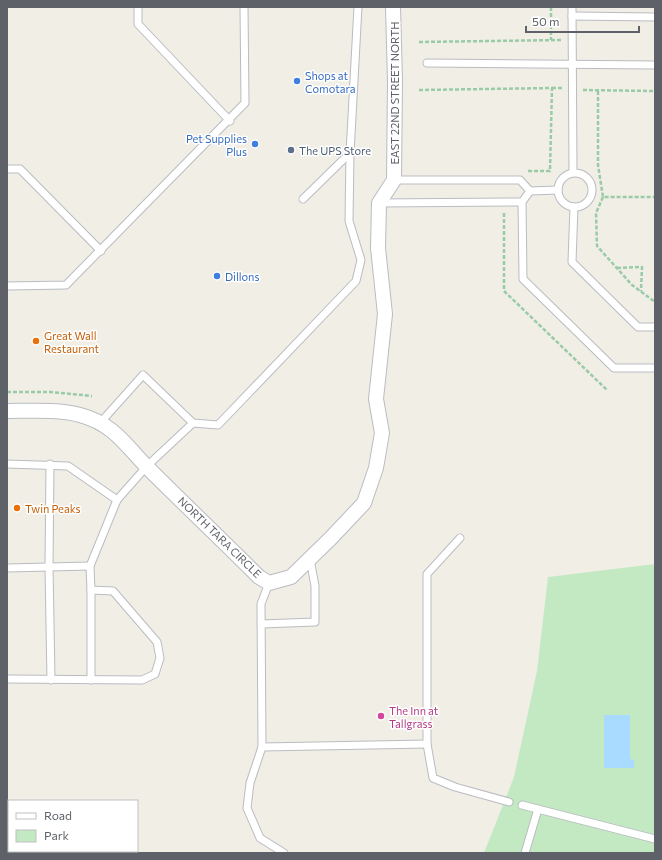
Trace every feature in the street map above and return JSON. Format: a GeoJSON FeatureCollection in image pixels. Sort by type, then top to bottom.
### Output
{"type":"FeatureCollection","features":[{"type":"Feature","properties":{"kind":"street","name":"EAST 22ND STREET NORTH"},"geometry":{"type":"LineString","coordinates":[[393,7],[395,81],[394,180]]}},
{"type":"Feature","properties":{"kind":"street"},"geometry":{"type":"LineString","coordinates":[[379,203],[394,180]]}},
{"type":"Feature","properties":{"kind":"street","name":"NORTH TARA CIRCLE"},"geometry":{"type":"LineString","coordinates":[[7,411],[79,414],[100,423],[124,441],[147,466],[259,577],[269,583],[291,577],[364,502],[376,468],[382,433],[376,399],[385,314],[378,248],[379,203]]}},
{"type":"Feature","properties":{"kind":"lane"},"geometry":{"type":"LineString","coordinates":[[138,7],[138,24],[230,121]]}},
{"type":"Feature","properties":{"kind":"lane"},"geometry":{"type":"LineString","coordinates":[[7,286],[66,285],[230,121],[245,104],[244,7]]}},
{"type":"Feature","properties":{"kind":"lane"},"geometry":{"type":"LineString","coordinates":[[100,423],[143,375],[193,423],[218,425],[356,281],[361,260],[349,221],[350,153],[358,7]]}},
{"type":"Feature","properties":{"kind":"lane"},"geometry":{"type":"LineString","coordinates":[[572,7],[572,172]]}},
{"type":"Feature","properties":{"kind":"lane"},"geometry":{"type":"LineString","coordinates":[[572,16],[655,17]]}},
{"type":"Feature","properties":{"kind":"lane"},"geometry":{"type":"LineString","coordinates":[[427,63],[572,63],[655,65]]}},
{"type":"Feature","properties":{"kind":"lane"},"geometry":{"type":"LineString","coordinates":[[303,199],[350,153]]}},
{"type":"Feature","properties":{"kind":"lane"},"geometry":{"type":"LineString","coordinates":[[7,168],[20,168],[101,251]]}},
{"type":"Feature","properties":{"kind":"lane"},"geometry":{"type":"LineString","coordinates":[[572,172],[584,174],[592,184],[593,190],[589,200],[580,207],[574,207],[564,203],[560,199],[558,190],[562,178],[572,172]]}},
{"type":"Feature","properties":{"kind":"lane"},"geometry":{"type":"LineString","coordinates":[[394,180],[520,180],[530,191],[558,190]]}},
{"type":"Feature","properties":{"kind":"lane"},"geometry":{"type":"LineString","coordinates":[[530,191],[522,202],[522,279],[614,368],[655,368]]}},
{"type":"Feature","properties":{"kind":"lane"},"geometry":{"type":"LineString","coordinates":[[379,203],[522,202]]}},
{"type":"Feature","properties":{"kind":"lane"},"geometry":{"type":"LineString","coordinates":[[574,207],[572,262],[638,327],[655,327]]}},
{"type":"Feature","properties":{"kind":"lane"},"geometry":{"type":"LineString","coordinates":[[91,680],[90,566],[117,500],[147,466],[193,423]]}},
{"type":"Feature","properties":{"kind":"lane"},"geometry":{"type":"LineString","coordinates":[[7,464],[50,464],[68,466],[117,500]]}},
{"type":"Feature","properties":{"kind":"lane"},"geometry":{"type":"LineString","coordinates":[[50,464],[49,567],[52,680]]}},
{"type":"Feature","properties":{"kind":"lane"},"geometry":{"type":"LineString","coordinates":[[460,538],[427,574],[427,744],[433,778],[455,787],[509,802]]}},
{"type":"Feature","properties":{"kind":"lane"},"geometry":{"type":"LineString","coordinates":[[261,624],[315,622],[315,586],[310,559]]}},
{"type":"Feature","properties":{"kind":"lane"},"geometry":{"type":"LineString","coordinates":[[7,568],[90,566]]}},
{"type":"Feature","properties":{"kind":"lane"},"geometry":{"type":"LineString","coordinates":[[269,583],[261,604],[262,747],[250,783],[247,808],[260,838],[284,853]]}},
{"type":"Feature","properties":{"kind":"lane"},"geometry":{"type":"LineString","coordinates":[[7,679],[142,680],[156,674],[160,658],[157,642],[112,591],[91,590]]}},
{"type":"Feature","properties":{"kind":"lane"},"geometry":{"type":"LineString","coordinates":[[262,747],[427,744]]}},
{"type":"Feature","properties":{"kind":"lane"},"geometry":{"type":"LineString","coordinates":[[522,805],[655,839]]}},
{"type":"Feature","properties":{"kind":"lane"},"geometry":{"type":"LineString","coordinates":[[524,853],[538,809]]}},
{"type":"Feature","properties":{"kind":"path"},"geometry":{"type":"LineString","coordinates":[[551,7],[551,40]]}},
{"type":"Feature","properties":{"kind":"path"},"geometry":{"type":"LineString","coordinates":[[418,42],[563,40]]}},
{"type":"Feature","properties":{"kind":"path"},"geometry":{"type":"LineString","coordinates":[[419,90],[552,88],[550,171],[520,171]]}},
{"type":"Feature","properties":{"kind":"path"},"geometry":{"type":"LineString","coordinates":[[655,92],[598,92],[598,165],[603,197],[596,213],[597,246],[617,268],[655,302]]}},
{"type":"Feature","properties":{"kind":"path"},"geometry":{"type":"LineString","coordinates":[[603,197],[655,197]]}},
{"type":"Feature","properties":{"kind":"path"},"geometry":{"type":"LineString","coordinates":[[617,268],[642,268],[641,291]]}},
{"type":"Feature","properties":{"kind":"path"},"geometry":{"type":"LineString","coordinates":[[7,392],[52,392],[92,396]]}},
{"type":"Feature","properties":{"kind":"green space"},"geometry":{"type":"Polygon","coordinates":[[[655,564],[655,853],[484,853],[514,777],[537,671],[548,577],[655,564]]]}},
{"type":"Feature","properties":{"kind":"water"},"geometry":{"type":"Polygon","coordinates":[[[604,715],[630,715],[630,759],[634,760],[634,768],[604,768],[604,715]]]}},
{"type":"Feature","properties":{"kind":"place","name":"Shops at Comotara"},"geometry":{"type":"Point","coordinates":[297,81]}},
{"type":"Feature","properties":{"kind":"place","name":"Pet Supplies Plus"},"geometry":{"type":"Point","coordinates":[255,144]}},
{"type":"Feature","properties":{"kind":"place","name":"The UPS Store"},"geometry":{"type":"Point","coordinates":[291,150]}},
{"type":"Feature","properties":{"kind":"place","name":"Dillons"},"geometry":{"type":"Point","coordinates":[217,276]}},
{"type":"Feature","properties":{"kind":"place","name":"Great Wall Restaurant"},"geometry":{"type":"Point","coordinates":[36,341]}},
{"type":"Feature","properties":{"kind":"place","name":"Twin Peaks"},"geometry":{"type":"Point","coordinates":[17,508]}},
{"type":"Feature","properties":{"kind":"place","name":"The Inn at Tallgrass"},"geometry":{"type":"Point","coordinates":[381,716]}}]}
